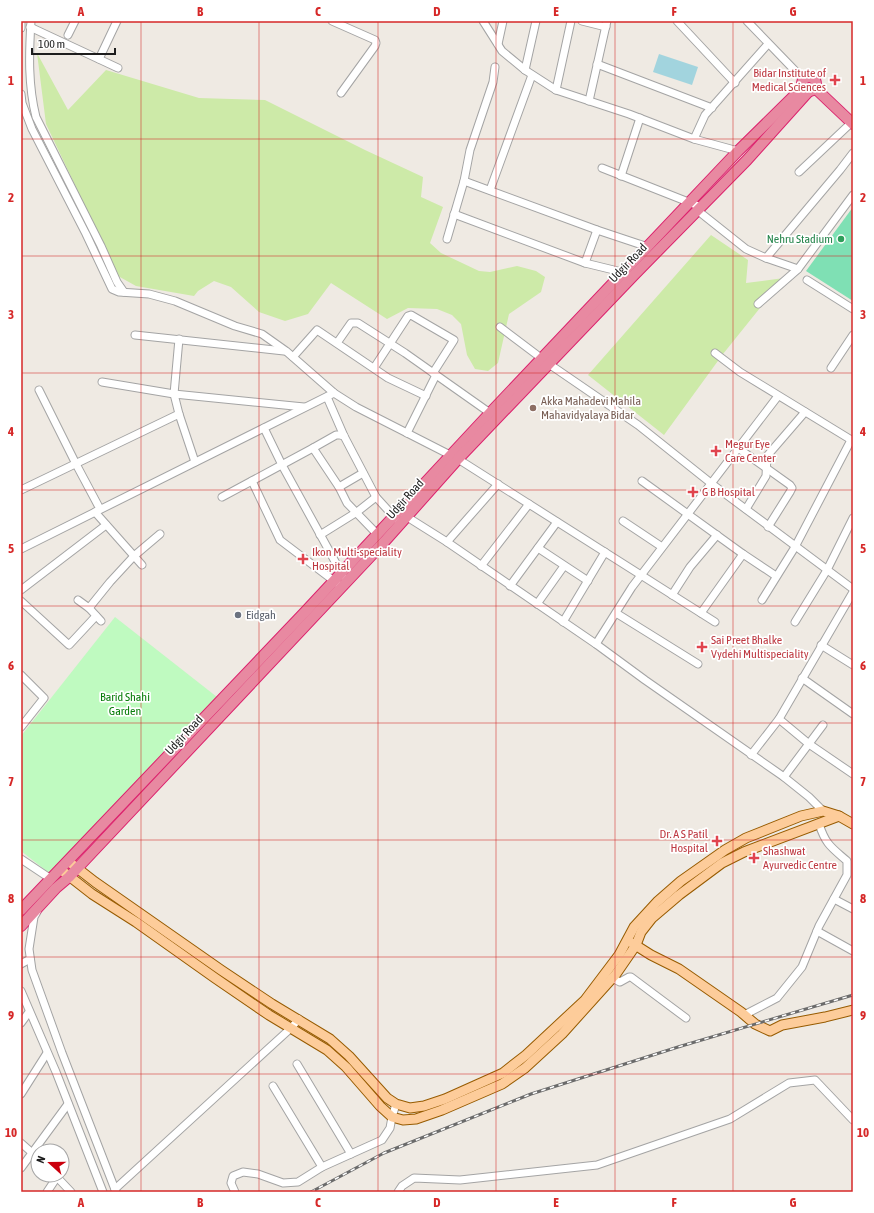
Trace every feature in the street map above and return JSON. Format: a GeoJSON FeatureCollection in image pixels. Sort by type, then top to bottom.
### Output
{"type":"FeatureCollection","features":[{"type":"Feature","properties":{"kind":"highway"},"geometry":{"type":"LineString","coordinates":[[808,87],[852,124]]}},
{"type":"Feature","properties":{"kind":"highway","name":"Udgir Road"},"geometry":{"type":"LineString","coordinates":[[21,926],[56,888],[69,877],[454,457],[545,361],[624,272],[738,151],[808,87]]}},
{"type":"Feature","properties":{"kind":"highway","name":"Udgir Road"},"geometry":{"type":"LineString","coordinates":[[454,457],[490,413],[634,275],[747,160],[808,87]]}},
{"type":"Feature","properties":{"kind":"highway","name":"Udgir Road"},"geometry":{"type":"LineString","coordinates":[[21,910],[341,580],[378,534],[399,517]]}},
{"type":"Feature","properties":{"kind":"main road"},"geometry":{"type":"LineString","coordinates":[[68,861],[221,970],[272,1004],[330,1039],[349,1056],[387,1098],[396,1104],[410,1108],[424,1106],[445,1099],[503,1073],[526,1055],[585,1000],[620,955],[634,927],[657,902],[681,881],[725,850],[746,838],[800,816],[823,811],[839,816],[853,824]]}},
{"type":"Feature","properties":{"kind":"main road"},"geometry":{"type":"LineString","coordinates":[[60,869],[69,877],[269,1015],[327,1050],[346,1067],[380,1106],[392,1117],[403,1120],[416,1119],[442,1110],[502,1084],[525,1068],[562,1034],[612,978],[636,945],[641,932],[652,918],[679,895],[722,863],[744,852],[839,816]]}},
{"type":"Feature","properties":{"kind":"main road"},"geometry":{"type":"LineString","coordinates":[[628,940],[651,955],[680,969],[744,1015],[754,1024],[770,1031],[782,1025],[853,1010]]}},
{"type":"Feature","properties":{"kind":"street"},"geometry":{"type":"LineString","coordinates":[[21,21],[21,28]]}},
{"type":"Feature","properties":{"kind":"street"},"geometry":{"type":"LineString","coordinates":[[68,35],[75,21]]}},
{"type":"Feature","properties":{"kind":"street"},"geometry":{"type":"LineString","coordinates":[[99,59],[117,21]]}},
{"type":"Feature","properties":{"kind":"street"},"geometry":{"type":"LineString","coordinates":[[332,21],[375,40],[376,43],[341,93]]}},
{"type":"Feature","properties":{"kind":"street"},"geometry":{"type":"LineString","coordinates":[[483,21],[502,51],[525,70],[556,90],[640,118],[694,139],[738,151]]}},
{"type":"Feature","properties":{"kind":"street"},"geometry":{"type":"LineString","coordinates":[[498,44],[503,21]]}},
{"type":"Feature","properties":{"kind":"street"},"geometry":{"type":"LineString","coordinates":[[525,70],[536,21]]}},
{"type":"Feature","properties":{"kind":"street"},"geometry":{"type":"LineString","coordinates":[[556,90],[571,21]]}},
{"type":"Feature","properties":{"kind":"street"},"geometry":{"type":"LineString","coordinates":[[582,21],[607,24],[589,101]]}},
{"type":"Feature","properties":{"kind":"street"},"geometry":{"type":"LineString","coordinates":[[677,21],[735,83]]}},
{"type":"Feature","properties":{"kind":"street"},"geometry":{"type":"LineString","coordinates":[[750,22],[768,44],[808,87]]}},
{"type":"Feature","properties":{"kind":"street"},"geometry":{"type":"LineString","coordinates":[[118,68],[30,24],[28,65],[32,99],[36,117],[101,246],[117,282],[124,292]]}},
{"type":"Feature","properties":{"kind":"street"},"geometry":{"type":"LineString","coordinates":[[694,139],[705,115],[735,83],[768,44]]}},
{"type":"Feature","properties":{"kind":"street"},"geometry":{"type":"LineString","coordinates":[[597,64],[712,108]]}},
{"type":"Feature","properties":{"kind":"street"},"geometry":{"type":"LineString","coordinates":[[446,239],[464,181],[470,150],[493,82],[495,67]]}},
{"type":"Feature","properties":{"kind":"street"},"geometry":{"type":"LineString","coordinates":[[490,190],[532,75]]}},
{"type":"Feature","properties":{"kind":"street"},"geometry":{"type":"LineString","coordinates":[[21,94],[22,103],[32,129],[86,234],[106,280],[112,289],[119,292],[148,294],[175,301],[235,326],[262,334],[293,357],[330,395],[454,457],[715,622]]}},
{"type":"Feature","properties":{"kind":"street"},"geometry":{"type":"LineString","coordinates":[[621,176],[640,118]]}},
{"type":"Feature","properties":{"kind":"street"},"geometry":{"type":"LineString","coordinates":[[799,172],[852,124]]}},
{"type":"Feature","properties":{"kind":"street"},"geometry":{"type":"LineString","coordinates":[[766,258],[853,153]]}},
{"type":"Feature","properties":{"kind":"street"},"geometry":{"type":"LineString","coordinates":[[602,168],[690,202],[746,249],[766,258],[798,269]]}},
{"type":"Feature","properties":{"kind":"street"},"geometry":{"type":"LineString","coordinates":[[464,181],[597,230],[648,247]]}},
{"type":"Feature","properties":{"kind":"street"},"geometry":{"type":"LineString","coordinates":[[758,304],[798,269],[853,195]]}},
{"type":"Feature","properties":{"kind":"street"},"geometry":{"type":"LineString","coordinates":[[454,214],[585,263],[634,275]]}},
{"type":"Feature","properties":{"kind":"street"},"geometry":{"type":"LineString","coordinates":[[585,263],[597,230]]}},
{"type":"Feature","properties":{"kind":"street"},"geometry":{"type":"LineString","coordinates":[[807,280],[853,309]]}},
{"type":"Feature","properties":{"kind":"street"},"geometry":{"type":"LineString","coordinates":[[374,368],[408,316],[411,315],[454,340],[434,374],[426,396],[407,433]]}},
{"type":"Feature","properties":{"kind":"street"},"geometry":{"type":"LineString","coordinates":[[337,343],[351,323],[355,322],[390,344],[490,413]]}},
{"type":"Feature","properties":{"kind":"street"},"geometry":{"type":"LineString","coordinates":[[500,327],[545,361],[638,425],[768,527],[853,590],[778,720],[751,755]]}},
{"type":"Feature","properties":{"kind":"street"},"geometry":{"type":"LineString","coordinates":[[293,357],[317,330],[388,378],[426,396]]}},
{"type":"Feature","properties":{"kind":"street"},"geometry":{"type":"LineString","coordinates":[[135,335],[286,351]]}},
{"type":"Feature","properties":{"kind":"street"},"geometry":{"type":"LineString","coordinates":[[832,368],[853,335]]}},
{"type":"Feature","properties":{"kind":"street"},"geometry":{"type":"LineString","coordinates":[[179,340],[174,394],[195,462]]}},
{"type":"Feature","properties":{"kind":"street"},"geometry":{"type":"LineString","coordinates":[[715,353],[740,372],[852,440],[795,547],[762,600]]}},
{"type":"Feature","properties":{"kind":"street"},"geometry":{"type":"LineString","coordinates":[[102,382],[174,394],[305,408]]}},
{"type":"Feature","properties":{"kind":"street"},"geometry":{"type":"LineString","coordinates":[[39,390],[106,525],[142,565]]}},
{"type":"Feature","properties":{"kind":"street"},"geometry":{"type":"LineString","coordinates":[[21,549],[330,395]]}},
{"type":"Feature","properties":{"kind":"street"},"geometry":{"type":"LineString","coordinates":[[330,395],[344,436],[376,497],[399,517],[447,542],[596,644],[784,777],[809,797],[823,811]]}},
{"type":"Feature","properties":{"kind":"street"},"geometry":{"type":"LineString","coordinates":[[596,644],[641,575],[778,396]]}},
{"type":"Feature","properties":{"kind":"street"},"geometry":{"type":"LineString","coordinates":[[746,509],[766,476],[767,456],[805,412]]}},
{"type":"Feature","properties":{"kind":"street"},"geometry":{"type":"LineString","coordinates":[[21,490],[179,414]]}},
{"type":"Feature","properties":{"kind":"street"},"geometry":{"type":"LineString","coordinates":[[264,428],[282,465],[320,535],[341,580]]}},
{"type":"Feature","properties":{"kind":"street"},"geometry":{"type":"LineString","coordinates":[[222,497],[336,435],[340,434],[344,436]]}},
{"type":"Feature","properties":{"kind":"street"},"geometry":{"type":"LineString","coordinates":[[313,448],[339,487],[347,503],[378,534]]}},
{"type":"Feature","properties":{"kind":"street"},"geometry":{"type":"LineString","coordinates":[[738,448],[790,485],[792,488],[768,527]]}},
{"type":"Feature","properties":{"kind":"street"},"geometry":{"type":"LineString","coordinates":[[339,487],[364,473]]}},
{"type":"Feature","properties":{"kind":"street"},"geometry":{"type":"LineString","coordinates":[[252,481],[280,540],[341,580]]}},
{"type":"Feature","properties":{"kind":"street"},"geometry":{"type":"LineString","coordinates":[[642,481],[776,576]]}},
{"type":"Feature","properties":{"kind":"street"},"geometry":{"type":"LineString","coordinates":[[447,542],[498,484]]}},
{"type":"Feature","properties":{"kind":"street"},"geometry":{"type":"LineString","coordinates":[[320,535],[357,512],[376,497]]}},
{"type":"Feature","properties":{"kind":"street"},"geometry":{"type":"LineString","coordinates":[[481,566],[529,504]]}},
{"type":"Feature","properties":{"kind":"street"},"geometry":{"type":"LineString","coordinates":[[795,622],[827,570],[853,518]]}},
{"type":"Feature","properties":{"kind":"street"},"geometry":{"type":"LineString","coordinates":[[623,521],[662,547]]}},
{"type":"Feature","properties":{"kind":"street"},"geometry":{"type":"LineString","coordinates":[[510,586],[557,522]]}},
{"type":"Feature","properties":{"kind":"street"},"geometry":{"type":"LineString","coordinates":[[21,590],[106,525]]}},
{"type":"Feature","properties":{"kind":"street"},"geometry":{"type":"LineString","coordinates":[[89,608],[134,556],[160,534]]}},
{"type":"Feature","properties":{"kind":"street"},"geometry":{"type":"LineString","coordinates":[[672,595],[690,567],[717,535]]}},
{"type":"Feature","properties":{"kind":"street"},"geometry":{"type":"LineString","coordinates":[[538,548],[588,581]]}},
{"type":"Feature","properties":{"kind":"street"},"geometry":{"type":"LineString","coordinates":[[564,622],[606,552]]}},
{"type":"Feature","properties":{"kind":"street"},"geometry":{"type":"LineString","coordinates":[[701,613],[743,554]]}},
{"type":"Feature","properties":{"kind":"street"},"geometry":{"type":"LineString","coordinates":[[537,604],[564,566]]}},
{"type":"Feature","properties":{"kind":"street"},"geometry":{"type":"LineString","coordinates":[[21,600],[69,645],[99,619],[89,608],[78,600]]}},
{"type":"Feature","properties":{"kind":"street"},"geometry":{"type":"LineString","coordinates":[[616,613],[698,664]]}},
{"type":"Feature","properties":{"kind":"street"},"geometry":{"type":"LineString","coordinates":[[821,645],[853,665]]}},
{"type":"Feature","properties":{"kind":"street"},"geometry":{"type":"LineString","coordinates":[[21,675],[44,698],[21,727]]}},
{"type":"Feature","properties":{"kind":"street"},"geometry":{"type":"LineString","coordinates":[[802,678],[853,714]]}},
{"type":"Feature","properties":{"kind":"street"},"geometry":{"type":"LineString","coordinates":[[21,715],[26,720]]}},
{"type":"Feature","properties":{"kind":"street"},"geometry":{"type":"LineString","coordinates":[[778,720],[809,744],[853,774]]}},
{"type":"Feature","properties":{"kind":"street"},"geometry":{"type":"LineString","coordinates":[[784,777],[823,725]]}},
{"type":"Feature","properties":{"kind":"street"},"geometry":{"type":"LineString","coordinates":[[744,1015],[777,998],[802,967],[817,931],[834,899],[850,876],[847,862],[829,846],[819,824]]}},
{"type":"Feature","properties":{"kind":"street"},"geometry":{"type":"LineString","coordinates":[[22,861],[51,879]]}},
{"type":"Feature","properties":{"kind":"street"},"geometry":{"type":"LineString","coordinates":[[834,899],[853,909]]}},
{"type":"Feature","properties":{"kind":"street"},"geometry":{"type":"LineString","coordinates":[[41,905],[34,917],[29,949],[32,970],[115,1190],[291,1028],[298,1019]]}},
{"type":"Feature","properties":{"kind":"street"},"geometry":{"type":"LineString","coordinates":[[817,931],[851,950],[853,942]]}},
{"type":"Feature","properties":{"kind":"street"},"geometry":{"type":"LineString","coordinates":[[21,964],[30,959]]}},
{"type":"Feature","properties":{"kind":"street"},"geometry":{"type":"LineString","coordinates":[[612,978],[620,982],[632,977],[686,1018]]}},
{"type":"Feature","properties":{"kind":"street"},"geometry":{"type":"LineString","coordinates":[[21,991],[103,1192]]}},
{"type":"Feature","properties":{"kind":"street"},"geometry":{"type":"LineString","coordinates":[[21,1023],[29,1012]]}},
{"type":"Feature","properties":{"kind":"street"},"geometry":{"type":"LineString","coordinates":[[21,1094],[47,1053]]}},
{"type":"Feature","properties":{"kind":"street"},"geometry":{"type":"LineString","coordinates":[[297,1064],[351,1154]]}},
{"type":"Feature","properties":{"kind":"street"},"geometry":{"type":"LineString","coordinates":[[398,1192],[402,1186],[414,1178],[460,1180],[597,1165],[730,1119],[789,1083],[815,1080],[853,1120]]}},
{"type":"Feature","properties":{"kind":"street"},"geometry":{"type":"LineString","coordinates":[[273,1086],[322,1167]]}},
{"type":"Feature","properties":{"kind":"street"},"geometry":{"type":"LineString","coordinates":[[39,1143],[68,1104]]}},
{"type":"Feature","properties":{"kind":"street"},"geometry":{"type":"LineString","coordinates":[[235,1192],[231,1183],[233,1176],[243,1172],[258,1174],[283,1183],[298,1182],[322,1167],[382,1140],[390,1128],[396,1104]]}},
{"type":"Feature","properties":{"kind":"street"},"geometry":{"type":"LineString","coordinates":[[21,1143],[30,1150]]}},
{"type":"Feature","properties":{"kind":"street"},"geometry":{"type":"LineString","coordinates":[[21,1168],[30,1155]]}},
{"type":"Feature","properties":{"kind":"street"},"geometry":{"type":"LineString","coordinates":[[47,1192],[52,1183]]}},
{"type":"Feature","properties":{"kind":"street"},"geometry":{"type":"LineString","coordinates":[[63,1183],[71,1192]]}},
{"type":"Feature","properties":{"kind":"green space"},"geometry":{"type":"Polygon","coordinates":[[[37,53],[68,110],[106,70],[199,98],[265,100],[423,177],[421,197],[443,207],[430,243],[441,253],[479,271],[490,272],[517,266],[536,271],[545,277],[541,292],[509,314],[498,363],[488,371],[475,369],[467,355],[461,324],[452,315],[437,309],[408,308],[387,319],[331,283],[308,314],[285,321],[259,312],[231,287],[214,281],[198,291],[194,296],[136,286],[118,276],[46,124],[37,53]]]}},
{"type":"Feature","properties":{"kind":"green space","name":"Nehru Stadium"},"geometry":{"type":"Polygon","coordinates":[[[853,207],[853,301],[806,271],[853,207]]]}},
{"type":"Feature","properties":{"kind":"green space"},"geometry":{"type":"Polygon","coordinates":[[[711,235],[748,260],[746,283],[784,278],[723,354],[664,435],[588,375],[711,235]]]}},
{"type":"Feature","properties":{"kind":"green space","name":"Barid Shahi Garden"},"geometry":{"type":"Polygon","coordinates":[[[115,617],[217,697],[53,876],[21,851],[21,736],[115,617]]]}},
{"type":"Feature","properties":{"kind":"water"},"geometry":{"type":"Polygon","coordinates":[[[659,54],[698,67],[692,85],[653,72],[659,54]]]}},
{"type":"Feature","properties":{"kind":"railway"},"geometry":{"type":"LineString","coordinates":[[311,1192],[384,1153],[531,1094],[678,1047],[853,995]]}},
{"type":"Feature","properties":{"kind":"place","name":"Bidar Institute of Medical Sciences"},"geometry":{"type":"Point","coordinates":[835,80]}},
{"type":"Feature","properties":{"kind":"place","name":"Nehru Stadium"},"geometry":{"type":"Point","coordinates":[841,239]}},
{"type":"Feature","properties":{"kind":"place","name":"Akka Mahadevi Mahila Mahavidyalaya Bidar"},"geometry":{"type":"Point","coordinates":[533,408]}},
{"type":"Feature","properties":{"kind":"place","name":"Megur Eye Care Center"},"geometry":{"type":"Point","coordinates":[716,451]}},
{"type":"Feature","properties":{"kind":"place","name":"G B Hospital"},"geometry":{"type":"Point","coordinates":[693,492]}},
{"type":"Feature","properties":{"kind":"place","name":"Ikon Multi-speciality Hospital"},"geometry":{"type":"Point","coordinates":[303,559]}},
{"type":"Feature","properties":{"kind":"place","name":"Eidgah"},"geometry":{"type":"Point","coordinates":[238,615]}},
{"type":"Feature","properties":{"kind":"place","name":"Sai Preet Bhalke Vydehi Multispeciality"},"geometry":{"type":"Point","coordinates":[702,647]}},
{"type":"Feature","properties":{"kind":"place","name":"Dr. A S Patil Hospital"},"geometry":{"type":"Point","coordinates":[717,841]}},
{"type":"Feature","properties":{"kind":"place","name":"Shashwat Ayurvedic Centre"},"geometry":{"type":"Point","coordinates":[754,858]}}]}
